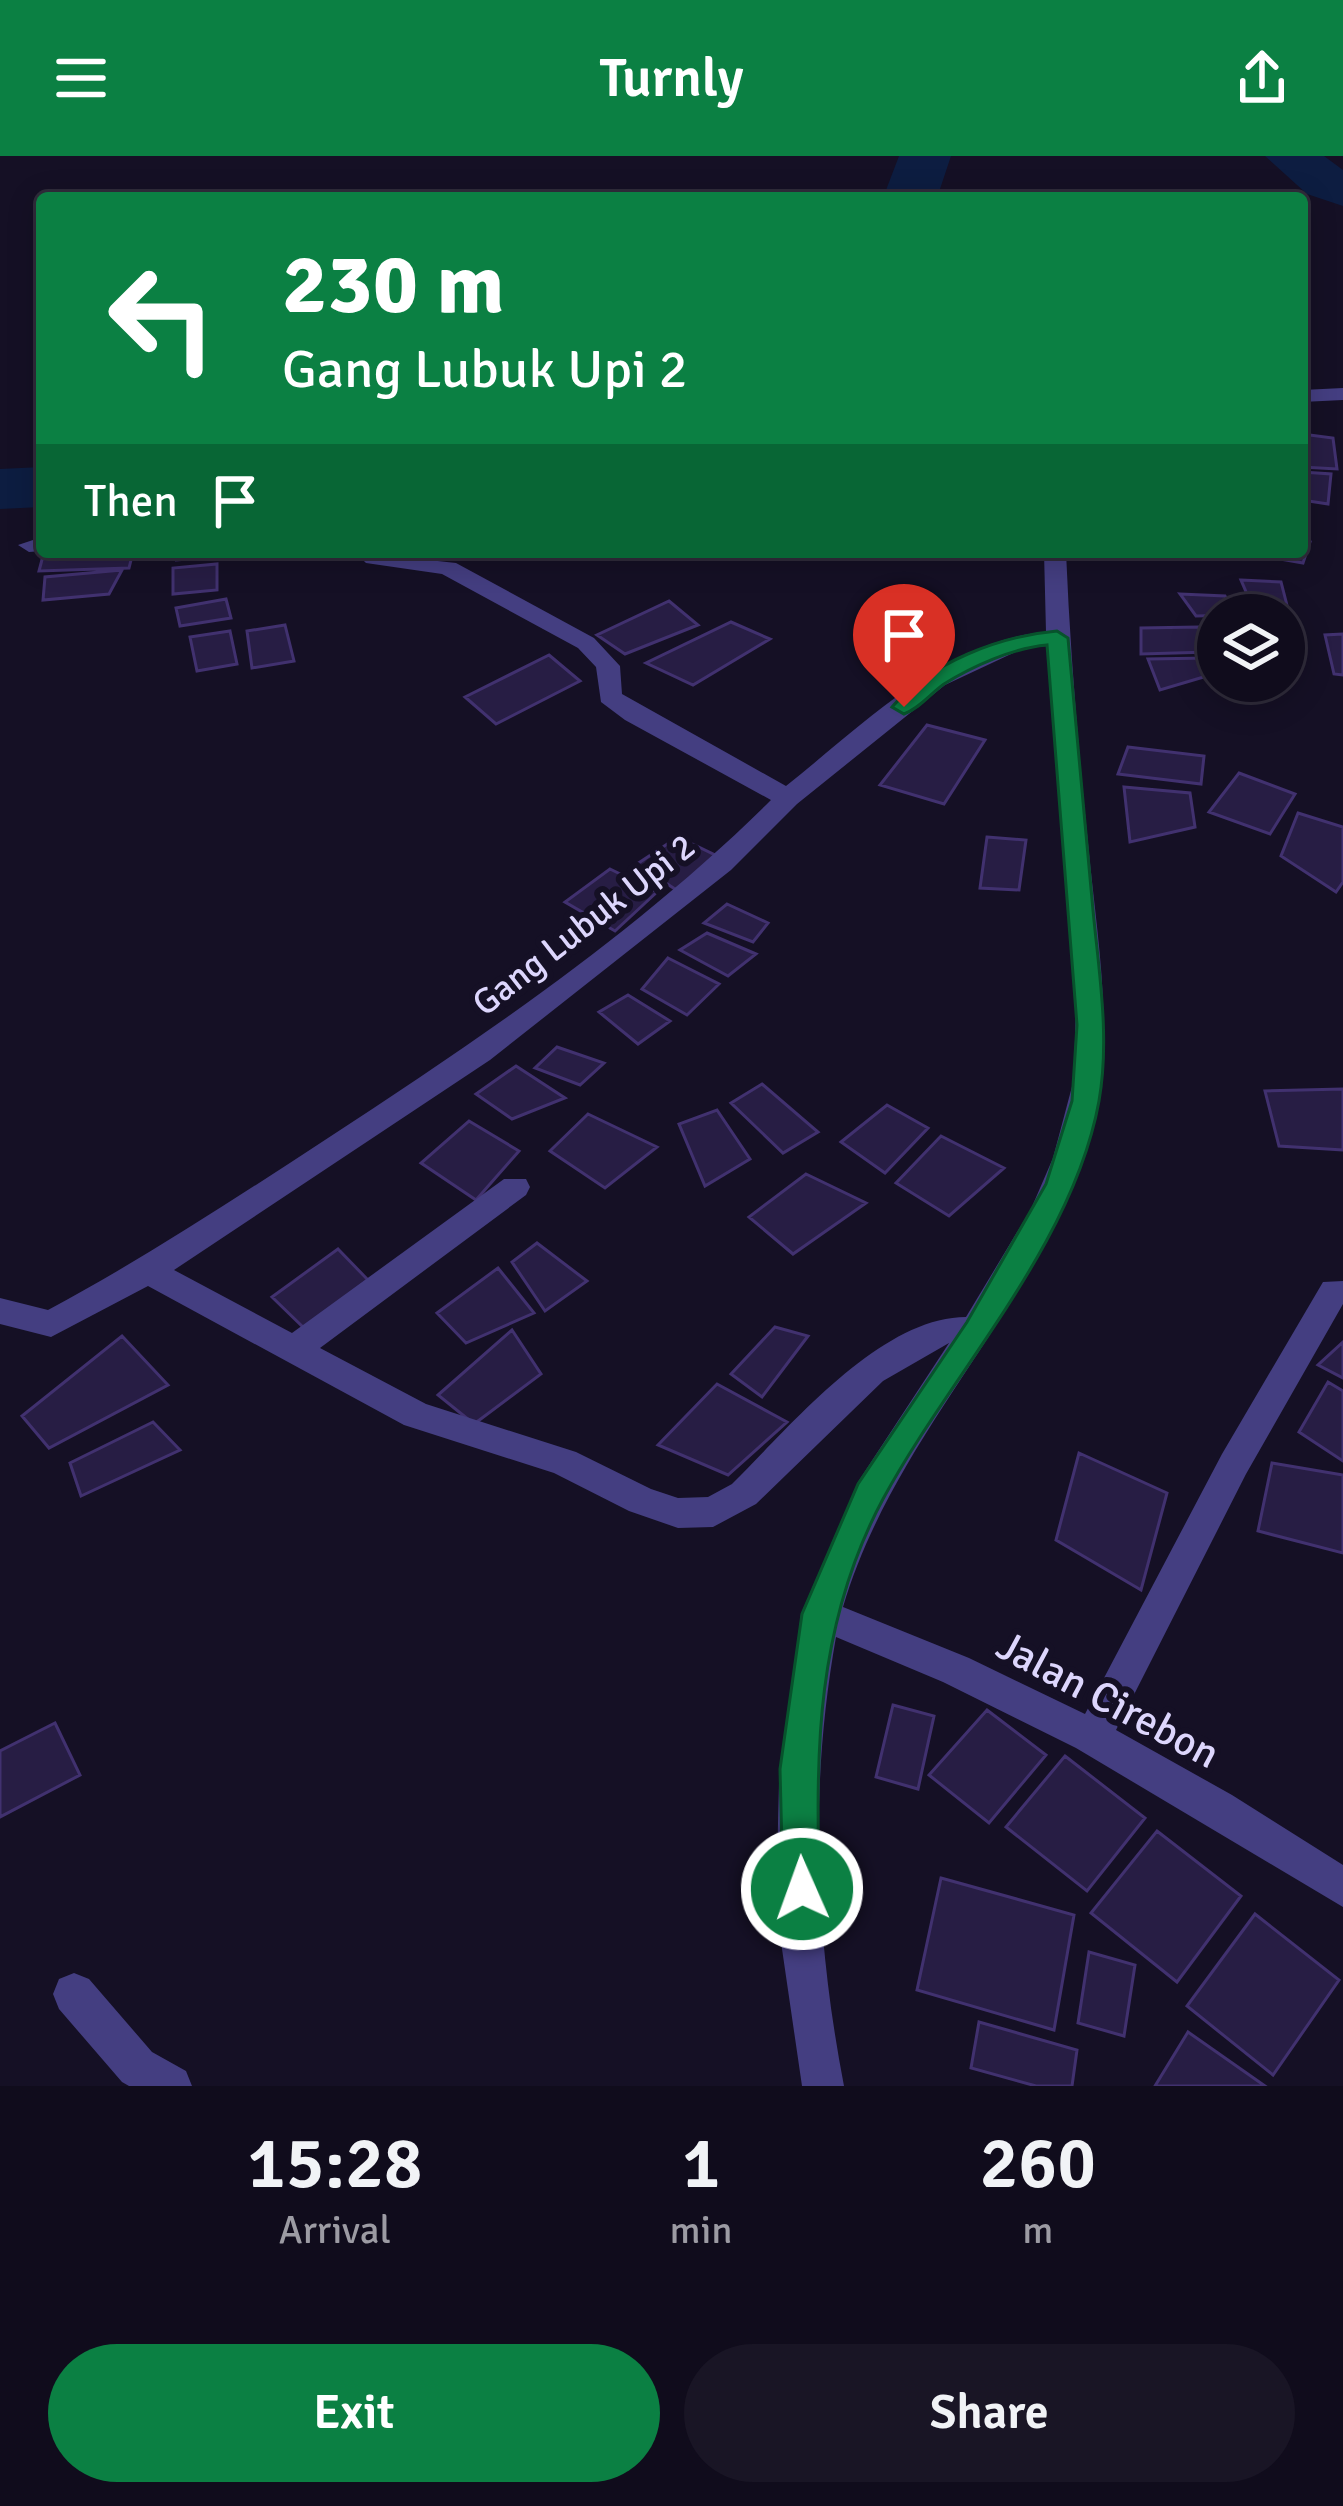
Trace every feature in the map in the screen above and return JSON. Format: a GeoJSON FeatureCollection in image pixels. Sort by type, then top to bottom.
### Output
{"type":"FeatureCollection","features":[{"type":"Feature","properties":{"kind":"street"},"geometry":{"type":"LineString","coordinates":[[1308,396],[1343,394]]}},
{"type":"Feature","properties":{"kind":"street"},"geometry":{"type":"LineString","coordinates":[[374,558],[448,568],[586,643],[608,666],[605,684],[610,697],[788,798]]}},
{"type":"Feature","properties":{"kind":"street"},"geometry":{"type":"LineString","coordinates":[[823,2086],[806,2010],[797,1769],[819,1614],[869,1494],[977,1330],[1060,1184],[1085,1101],[1090,1025],[1057,638],[1055,558]]}},
{"type":"Feature","properties":{"kind":"street","name":"Gang Lubuk Upi 2"},"geometry":{"type":"LineString","coordinates":[[0,1311],[51,1324],[148,1270],[480,1052],[722,864],[788,798],[936,680],[1019,641],[1057,638]]}},
{"type":"Feature","properties":{"kind":"street"},"geometry":{"type":"LineString","coordinates":[[292,1351],[514,1187]]}},
{"type":"Feature","properties":{"kind":"street"},"geometry":{"type":"LineString","coordinates":[[148,1270],[416,1415],[564,1462],[641,1501],[678,1513],[713,1512],[744,1494],[871,1371],[944,1330],[977,1330]]}},
{"type":"Feature","properties":{"kind":"street"},"geometry":{"type":"LineString","coordinates":[[1092,1738],[1234,1464],[1334,1292]]}},
{"type":"Feature","properties":{"kind":"street","name":"Jalan Cirebon"},"geometry":{"type":"LineString","coordinates":[[819,1614],[904,1646],[1092,1738],[1260,1832],[1343,1888]]}},
{"type":"Feature","properties":{"kind":"street"},"geometry":{"type":"LineString","coordinates":[[74,1994],[137,2067],[171,2086]]}},
{"type":"Feature","properties":{"kind":"building"},"geometry":{"type":"Polygon","coordinates":[[[1308,435],[1333,438],[1337,469],[1308,467],[1308,435]]]}},
{"type":"Feature","properties":{"kind":"building"},"geometry":{"type":"Polygon","coordinates":[[[1308,472],[1331,474],[1328,504],[1308,501],[1308,472]]]}},
{"type":"Feature","properties":{"kind":"building"},"geometry":{"type":"Polygon","coordinates":[[[42,558],[132,558],[129,568],[39,571],[42,558]]]}},
{"type":"Feature","properties":{"kind":"building"},"geometry":{"type":"Polygon","coordinates":[[[217,564],[217,590],[173,594],[173,568],[217,564]]]}},
{"type":"Feature","properties":{"kind":"building"},"geometry":{"type":"Polygon","coordinates":[[[122,570],[109,594],[43,600],[45,577],[122,570]]]}},
{"type":"Feature","properties":{"kind":"building"},"geometry":{"type":"Polygon","coordinates":[[[1241,580],[1281,582],[1284,594],[1247,594],[1241,580]]]}},
{"type":"Feature","properties":{"kind":"building"},"geometry":{"type":"Polygon","coordinates":[[[1180,594],[1197,595],[1196,616],[1180,594]]]}},
{"type":"Feature","properties":{"kind":"building"},"geometry":{"type":"Polygon","coordinates":[[[226,599],[231,618],[180,626],[176,608],[226,599]]]}},
{"type":"Feature","properties":{"kind":"building"},"geometry":{"type":"Polygon","coordinates":[[[669,601],[698,625],[625,654],[597,635],[669,601]]]}},
{"type":"Feature","properties":{"kind":"building"},"geometry":{"type":"Polygon","coordinates":[[[731,622],[770,639],[693,685],[646,663],[731,622]]]}},
{"type":"Feature","properties":{"kind":"building"},"geometry":{"type":"Polygon","coordinates":[[[285,625],[294,661],[252,668],[247,631],[285,625]]]}},
{"type":"Feature","properties":{"kind":"building"},"geometry":{"type":"Polygon","coordinates":[[[1197,627],[1197,652],[1141,654],[1141,628],[1197,627]]]}},
{"type":"Feature","properties":{"kind":"building"},"geometry":{"type":"Polygon","coordinates":[[[230,631],[237,664],[197,671],[190,637],[230,631]]]}},
{"type":"Feature","properties":{"kind":"building"},"geometry":{"type":"Polygon","coordinates":[[[1343,634],[1343,675],[1334,674],[1325,635],[1343,634]]]}},
{"type":"Feature","properties":{"kind":"building"},"geometry":{"type":"Polygon","coordinates":[[[549,655],[580,681],[496,724],[465,697],[549,655]]]}},
{"type":"Feature","properties":{"kind":"building"},"geometry":{"type":"Polygon","coordinates":[[[1197,658],[1197,679],[1160,690],[1148,659],[1197,658]]]}},
{"type":"Feature","properties":{"kind":"building"},"geometry":{"type":"Polygon","coordinates":[[[927,725],[985,740],[944,804],[880,785],[927,725]]]}},
{"type":"Feature","properties":{"kind":"building"},"geometry":{"type":"Polygon","coordinates":[[[1128,747],[1204,756],[1201,784],[1118,774],[1128,747]]]}},
{"type":"Feature","properties":{"kind":"building"},"geometry":{"type":"Polygon","coordinates":[[[1239,773],[1295,794],[1270,834],[1209,812],[1239,773]]]}},
{"type":"Feature","properties":{"kind":"building"},"geometry":{"type":"Polygon","coordinates":[[[1124,787],[1190,793],[1195,827],[1130,842],[1124,787]]]}},
{"type":"Feature","properties":{"kind":"building"},"geometry":{"type":"Polygon","coordinates":[[[1298,813],[1343,827],[1343,882],[1336,892],[1281,856],[1298,813]]]}},
{"type":"Feature","properties":{"kind":"building"},"geometry":{"type":"Polygon","coordinates":[[[678,837],[715,855],[678,891],[637,864],[678,837]]]}},
{"type":"Feature","properties":{"kind":"building"},"geometry":{"type":"Polygon","coordinates":[[[987,837],[1026,840],[1019,890],[980,888],[987,837]]]}},
{"type":"Feature","properties":{"kind":"building"},"geometry":{"type":"Polygon","coordinates":[[[610,869],[657,892],[615,931],[565,902],[610,869]]]}},
{"type":"Feature","properties":{"kind":"building"},"geometry":{"type":"Polygon","coordinates":[[[727,904],[768,923],[753,942],[704,923],[727,904]]]}},
{"type":"Feature","properties":{"kind":"building"},"geometry":{"type":"Polygon","coordinates":[[[707,933],[756,954],[728,976],[680,950],[707,933]]]}},
{"type":"Feature","properties":{"kind":"building"},"geometry":{"type":"Polygon","coordinates":[[[668,958],[719,984],[687,1015],[642,989],[668,958]]]}},
{"type":"Feature","properties":{"kind":"building"},"geometry":{"type":"Polygon","coordinates":[[[628,995],[670,1021],[638,1044],[599,1012],[628,995]]]}},
{"type":"Feature","properties":{"kind":"building"},"geometry":{"type":"Polygon","coordinates":[[[557,1047],[604,1063],[580,1085],[535,1068],[557,1047]]]}},
{"type":"Feature","properties":{"kind":"building"},"geometry":{"type":"Polygon","coordinates":[[[516,1066],[565,1098],[512,1119],[476,1094],[516,1066]]]}},
{"type":"Feature","properties":{"kind":"building"},"geometry":{"type":"Polygon","coordinates":[[[762,1084],[818,1132],[783,1153],[731,1103],[762,1084]]]}},
{"type":"Feature","properties":{"kind":"building"},"geometry":{"type":"Polygon","coordinates":[[[1343,1089],[1343,1150],[1279,1146],[1265,1091],[1343,1089]]]}},
{"type":"Feature","properties":{"kind":"building"},"geometry":{"type":"Polygon","coordinates":[[[887,1105],[928,1128],[885,1173],[841,1142],[887,1105]]]}},
{"type":"Feature","properties":{"kind":"building"},"geometry":{"type":"Polygon","coordinates":[[[717,1110],[750,1159],[705,1186],[679,1124],[717,1110]]]}},
{"type":"Feature","properties":{"kind":"building"},"geometry":{"type":"Polygon","coordinates":[[[588,1114],[657,1147],[605,1188],[550,1151],[588,1114]]]}},
{"type":"Feature","properties":{"kind":"building"},"geometry":{"type":"Polygon","coordinates":[[[469,1121],[519,1151],[476,1200],[421,1163],[469,1121]]]}},
{"type":"Feature","properties":{"kind":"building"},"geometry":{"type":"Polygon","coordinates":[[[941,1136],[1004,1168],[949,1216],[896,1183],[941,1136]]]}},
{"type":"Feature","properties":{"kind":"building"},"geometry":{"type":"Polygon","coordinates":[[[806,1174],[866,1203],[793,1254],[749,1217],[806,1174]]]}},
{"type":"Feature","properties":{"kind":"building"},"geometry":{"type":"Polygon","coordinates":[[[537,1243],[587,1281],[545,1311],[512,1262],[537,1243]]]}},
{"type":"Feature","properties":{"kind":"building"},"geometry":{"type":"Polygon","coordinates":[[[338,1249],[368,1280],[304,1328],[272,1297],[338,1249]]]}},
{"type":"Feature","properties":{"kind":"building"},"geometry":{"type":"Polygon","coordinates":[[[498,1268],[534,1313],[466,1343],[437,1313],[498,1268]]]}},
{"type":"Feature","properties":{"kind":"building"},"geometry":{"type":"Polygon","coordinates":[[[775,1327],[808,1336],[762,1397],[731,1374],[775,1327]]]}},
{"type":"Feature","properties":{"kind":"building"},"geometry":{"type":"Polygon","coordinates":[[[512,1330],[541,1374],[474,1424],[438,1395],[512,1330]]]}},
{"type":"Feature","properties":{"kind":"building"},"geometry":{"type":"Polygon","coordinates":[[[122,1336],[168,1385],[49,1448],[22,1416],[122,1336]]]}},
{"type":"Feature","properties":{"kind":"building"},"geometry":{"type":"Polygon","coordinates":[[[1343,1342],[1343,1378],[1318,1365],[1343,1342]]]}},
{"type":"Feature","properties":{"kind":"building"},"geometry":{"type":"Polygon","coordinates":[[[1328,1382],[1343,1391],[1343,1461],[1299,1432],[1328,1382]]]}},
{"type":"Feature","properties":{"kind":"building"},"geometry":{"type":"Polygon","coordinates":[[[717,1384],[787,1422],[728,1475],[658,1445],[717,1384]]]}},
{"type":"Feature","properties":{"kind":"building"},"geometry":{"type":"Polygon","coordinates":[[[153,1422],[180,1450],[81,1496],[70,1463],[153,1422]]]}},
{"type":"Feature","properties":{"kind":"building"},"geometry":{"type":"Polygon","coordinates":[[[1079,1453],[1167,1493],[1141,1590],[1056,1540],[1079,1453]]]}},
{"type":"Feature","properties":{"kind":"building"},"geometry":{"type":"Polygon","coordinates":[[[1272,1463],[1343,1475],[1343,1553],[1258,1531],[1272,1463]]]}},
{"type":"Feature","properties":{"kind":"building"},"geometry":{"type":"Polygon","coordinates":[[[893,1705],[934,1716],[918,1789],[876,1777],[893,1705]]]}},
{"type":"Feature","properties":{"kind":"building"},"geometry":{"type":"Polygon","coordinates":[[[987,1710],[1046,1755],[989,1823],[929,1775],[987,1710]]]}},
{"type":"Feature","properties":{"kind":"building"},"geometry":{"type":"Polygon","coordinates":[[[55,1723],[80,1775],[0,1817],[0,1751],[55,1723]]]}},
{"type":"Feature","properties":{"kind":"building"},"geometry":{"type":"Polygon","coordinates":[[[1065,1756],[1145,1818],[1087,1891],[1006,1827],[1065,1756]]]}},
{"type":"Feature","properties":{"kind":"building"},"geometry":{"type":"Polygon","coordinates":[[[1157,1831],[1241,1896],[1177,1982],[1091,1913],[1157,1831]]]}},
{"type":"Feature","properties":{"kind":"building"},"geometry":{"type":"Polygon","coordinates":[[[941,1878],[1074,1915],[1054,2030],[917,1990],[941,1878]]]}},
{"type":"Feature","properties":{"kind":"building"},"geometry":{"type":"Polygon","coordinates":[[[1255,1914],[1339,1980],[1273,2075],[1187,2006],[1255,1914]]]}},
{"type":"Feature","properties":{"kind":"building"},"geometry":{"type":"Polygon","coordinates":[[[1089,1952],[1135,1965],[1124,2036],[1078,2023],[1089,1952]]]}},
{"type":"Feature","properties":{"kind":"building"},"geometry":{"type":"Polygon","coordinates":[[[979,2022],[1077,2050],[1072,2086],[1036,2086],[971,2068],[979,2022]]]}},
{"type":"Feature","properties":{"kind":"building"},"geometry":{"type":"Polygon","coordinates":[[[1188,2032],[1265,2086],[1155,2086],[1188,2032]]]}},
{"type":"Feature","properties":{"kind":"waterway"},"geometry":{"type":"LineString","coordinates":[[912,192],[925,156]]}},
{"type":"Feature","properties":{"kind":"waterway"},"geometry":{"type":"LineString","coordinates":[[1291,156],[1343,190]]}},
{"type":"Feature","properties":{"kind":"waterway"},"geometry":{"type":"LineString","coordinates":[[0,489],[36,487]]}},
{"type":"Feature","properties":{"kind":"route"},"geometry":{"type":"LineString","coordinates":[[802,1889],[797,1769],[819,1614],[869,1494],[977,1330],[1060,1184],[1085,1101],[1090,1025],[1057,638],[1019,641],[936,680],[904,707]]}}]}
